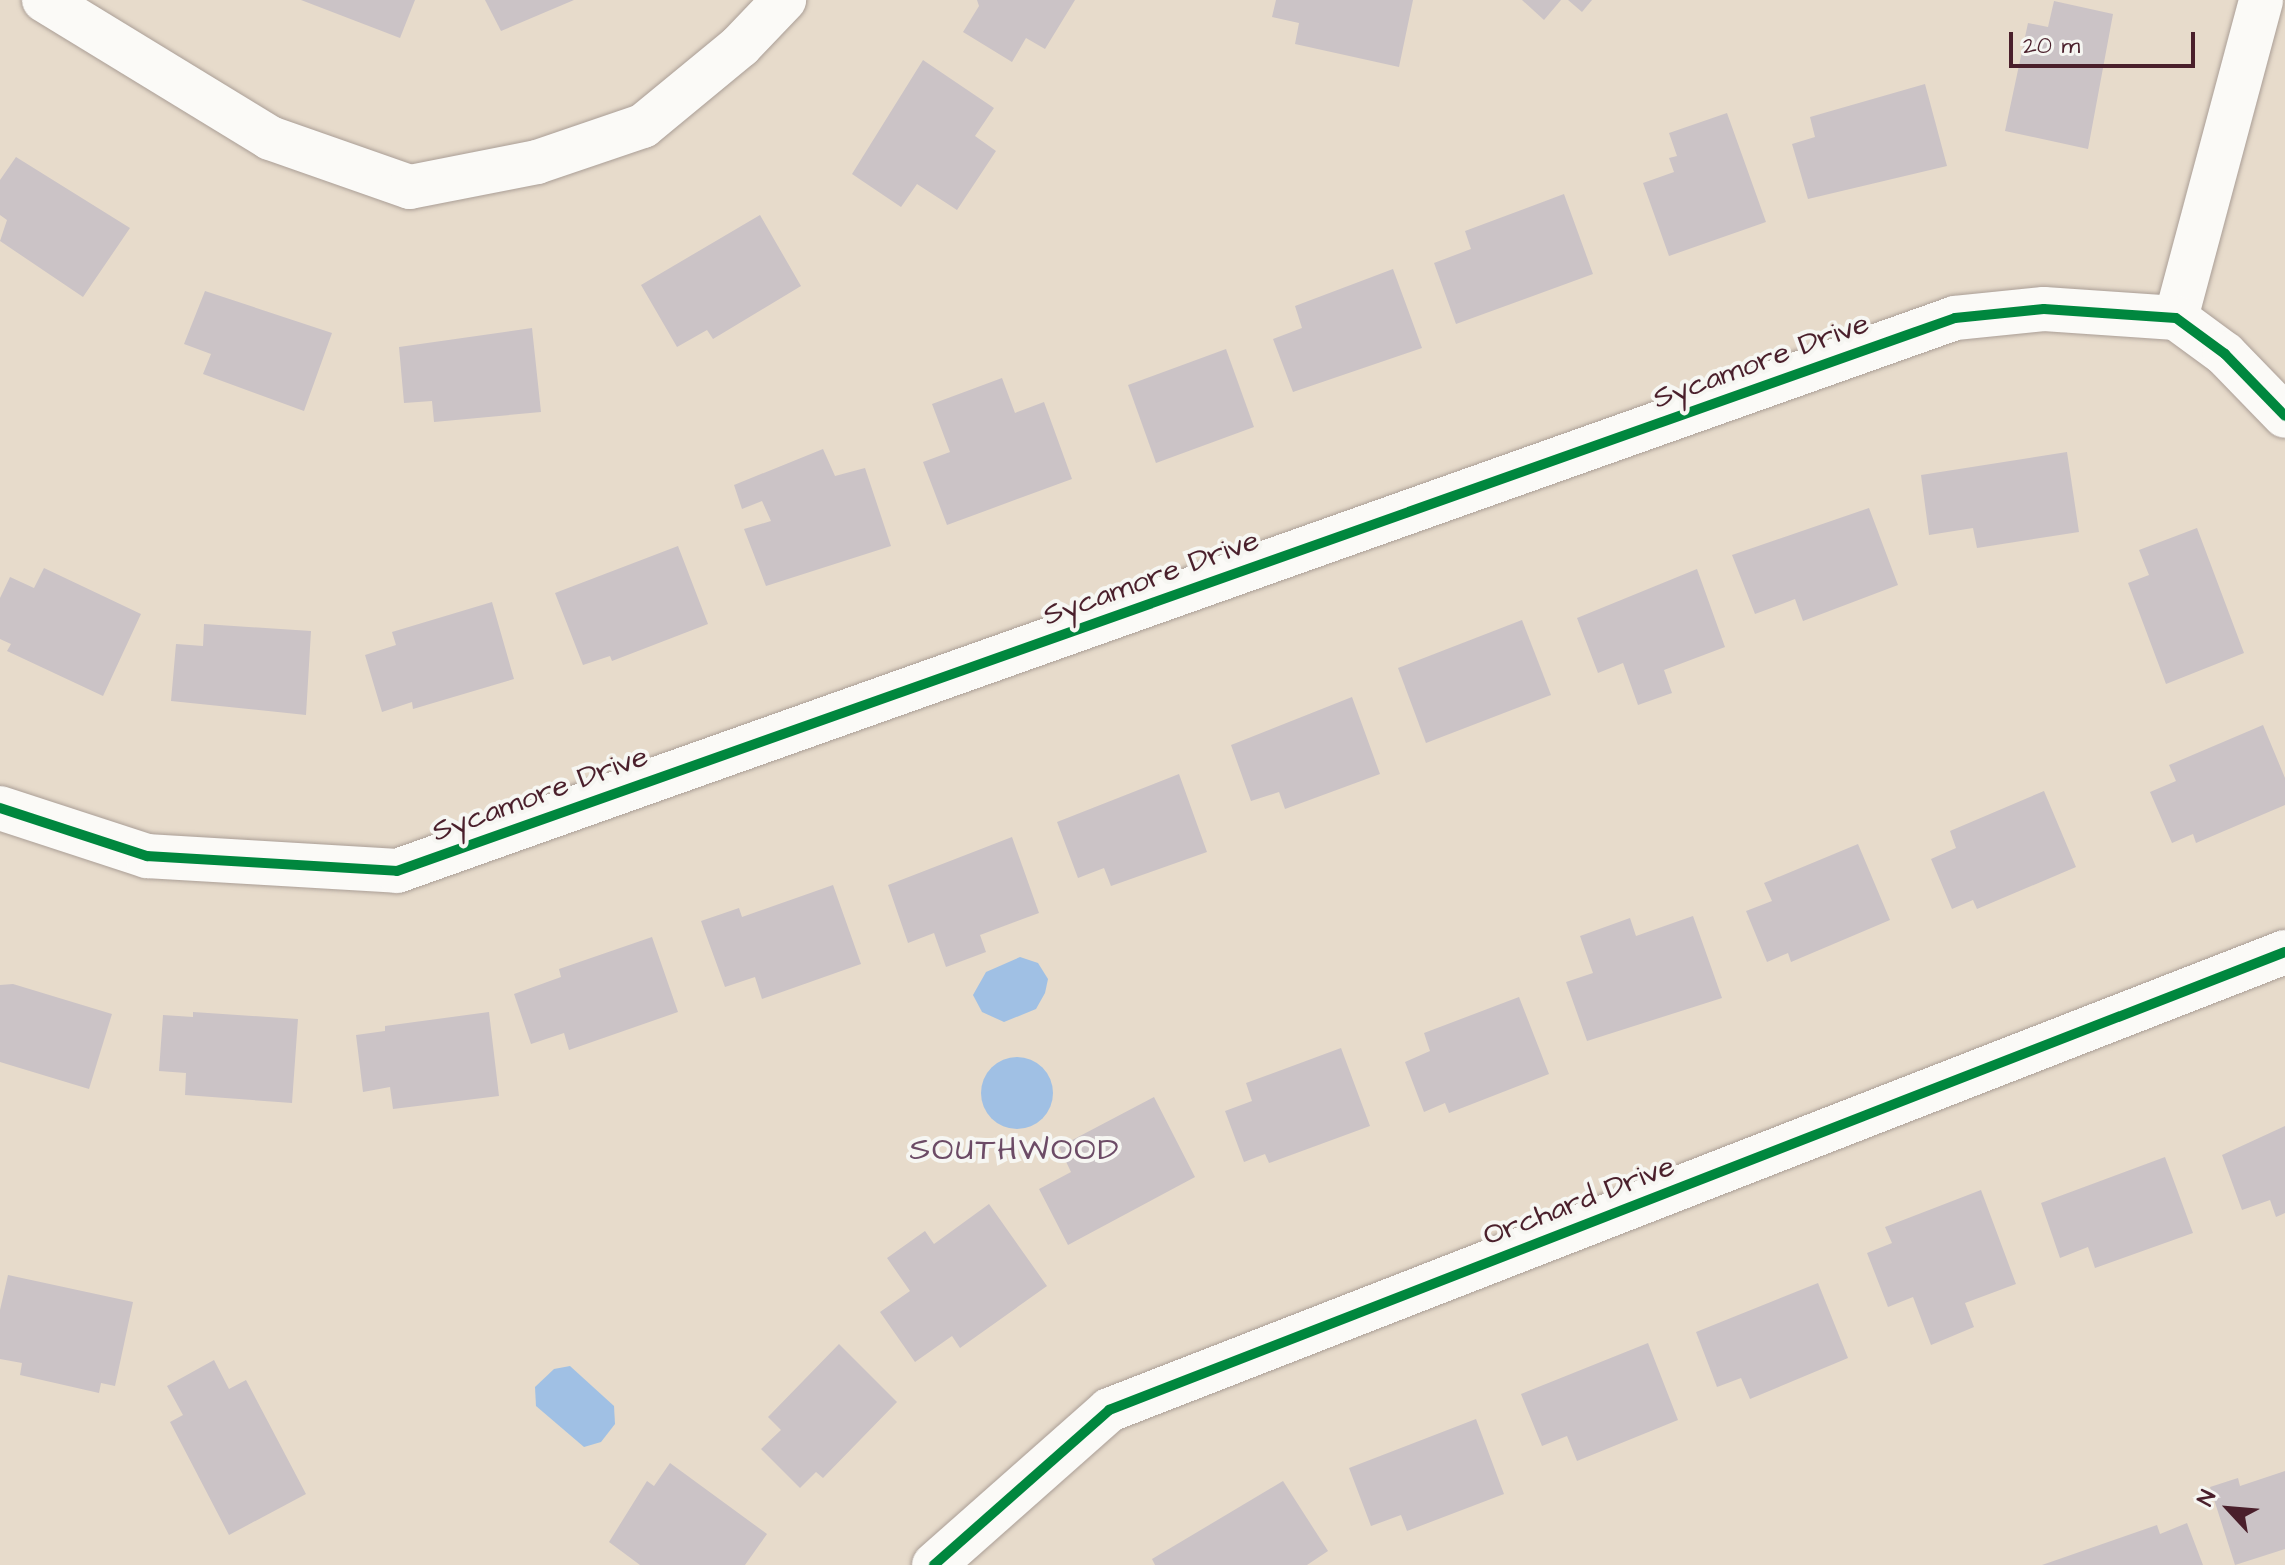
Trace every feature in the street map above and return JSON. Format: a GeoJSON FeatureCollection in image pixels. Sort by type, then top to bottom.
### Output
{"type":"FeatureCollection","features":[{"type":"Feature","properties":{"kind":"street"},"geometry":{"type":"LineString","coordinates":[[44,0],[270,138],[410,187],[537,162],[643,126],[740,46],[784,0]]}},
{"type":"Feature","properties":{"kind":"street"},"geometry":{"type":"LineString","coordinates":[[2261,0],[2176,318],[2225,354],[2285,416]]}},
{"type":"Feature","properties":{"kind":"street","name":"Sycamore Drive"},"geometry":{"type":"LineString","coordinates":[[0,808],[147,856],[397,871],[1955,318],[2044,309],[2176,318]]}},
{"type":"Feature","properties":{"kind":"street","name":"Orchard Drive"},"geometry":{"type":"LineString","coordinates":[[934,1565],[1109,1410],[2285,952]]}},
{"type":"Feature","properties":{"kind":"water"},"geometry":{"type":"Polygon","coordinates":[[[1020,957],[1038,963],[1048,979],[1045,993],[1036,1009],[1004,1022],[982,1012],[973,995],[986,972],[1020,957]]]}},
{"type":"Feature","properties":{"kind":"water"},"geometry":{"type":"Polygon","coordinates":[[[1017,1057],[1037,1063],[1047,1073],[1053,1093],[1047,1113],[1037,1123],[1017,1129],[997,1123],[987,1113],[981,1093],[987,1073],[997,1063],[1017,1057]]]}},
{"type":"Feature","properties":{"kind":"water"},"geometry":{"type":"Polygon","coordinates":[[[570,1366],[614,1406],[615,1424],[601,1442],[584,1447],[536,1406],[535,1387],[554,1369],[570,1366]]]}},
{"type":"Feature","properties":{"kind":"building"},"geometry":{"type":"Polygon","coordinates":[[[301,0],[415,0],[400,38],[301,0]]]}},
{"type":"Feature","properties":{"kind":"building"},"geometry":{"type":"Polygon","coordinates":[[[485,0],[574,0],[501,31],[485,0]]]}},
{"type":"Feature","properties":{"kind":"building"},"geometry":{"type":"Polygon","coordinates":[[[977,0],[1075,0],[1045,49],[1026,38],[1012,62],[963,32],[979,6],[977,0]]]}},
{"type":"Feature","properties":{"kind":"building"},"geometry":{"type":"Polygon","coordinates":[[[1276,0],[1413,0],[1399,67],[1295,44],[1299,23],[1272,17],[1276,0]]]}},
{"type":"Feature","properties":{"kind":"building"},"geometry":{"type":"Polygon","coordinates":[[[1522,0],[1561,0],[1544,20],[1522,0]]]}},
{"type":"Feature","properties":{"kind":"building"},"geometry":{"type":"Polygon","coordinates":[[[1568,0],[1592,0],[1582,12],[1568,0]]]}},
{"type":"Feature","properties":{"kind":"building"},"geometry":{"type":"Polygon","coordinates":[[[2054,1],[2113,14],[2088,149],[2005,131],[2028,23],[2048,27],[2054,1]]]}},
{"type":"Feature","properties":{"kind":"building"},"geometry":{"type":"Polygon","coordinates":[[[923,60],[994,108],[975,136],[996,151],[957,210],[917,184],[901,207],[852,174],[923,60]]]}},
{"type":"Feature","properties":{"kind":"building"},"geometry":{"type":"Polygon","coordinates":[[[1925,84],[1947,166],[1808,199],[1792,144],[1815,137],[1810,117],[1925,84]]]}},
{"type":"Feature","properties":{"kind":"building"},"geometry":{"type":"Polygon","coordinates":[[[1727,113],[1766,222],[1669,256],[1643,183],[1674,172],[1669,158],[1677,156],[1669,133],[1727,113]]]}},
{"type":"Feature","properties":{"kind":"building"},"geometry":{"type":"Polygon","coordinates":[[[16,157],[130,228],[83,297],[0,241],[7,220],[0,215],[0,180],[16,157]]]}},
{"type":"Feature","properties":{"kind":"building"},"geometry":{"type":"Polygon","coordinates":[[[1564,194],[1593,274],[1456,324],[1434,263],[1471,249],[1465,231],[1564,194]]]}},
{"type":"Feature","properties":{"kind":"building"},"geometry":{"type":"Polygon","coordinates":[[[760,215],[801,286],[713,339],[707,330],[677,347],[641,285],[760,215]]]}},
{"type":"Feature","properties":{"kind":"building"},"geometry":{"type":"Polygon","coordinates":[[[1393,269],[1422,348],[1293,392],[1273,339],[1302,328],[1295,306],[1393,269]]]}},
{"type":"Feature","properties":{"kind":"building"},"geometry":{"type":"Polygon","coordinates":[[[205,291],[332,333],[304,411],[203,374],[211,354],[184,344],[205,291]]]}},
{"type":"Feature","properties":{"kind":"building"},"geometry":{"type":"Polygon","coordinates":[[[532,328],[541,412],[434,422],[432,401],[404,403],[399,347],[532,328]]]}},
{"type":"Feature","properties":{"kind":"building"},"geometry":{"type":"Polygon","coordinates":[[[1226,349],[1254,427],[1156,463],[1128,385],[1226,349]]]}},
{"type":"Feature","properties":{"kind":"building"},"geometry":{"type":"Polygon","coordinates":[[[1002,378],[1015,413],[1044,402],[1072,479],[947,525],[923,462],[950,452],[932,404],[1002,378]]]}},
{"type":"Feature","properties":{"kind":"building"},"geometry":{"type":"Polygon","coordinates":[[[823,449],[835,476],[865,468],[891,546],[766,586],[744,529],[771,521],[762,501],[742,509],[734,485],[823,449]]]}},
{"type":"Feature","properties":{"kind":"building"},"geometry":{"type":"Polygon","coordinates":[[[2067,452],[2079,532],[1977,548],[1973,528],[1929,535],[1921,475],[2067,452]]]}},
{"type":"Feature","properties":{"kind":"building"},"geometry":{"type":"Polygon","coordinates":[[[1869,508],[1898,585],[1803,621],[1795,599],[1755,614],[1732,555],[1869,508]]]}},
{"type":"Feature","properties":{"kind":"building"},"geometry":{"type":"Polygon","coordinates":[[[2197,528],[2244,653],[2166,684],[2128,583],[2149,575],[2139,550],[2197,528]]]}},
{"type":"Feature","properties":{"kind":"building"},"geometry":{"type":"Polygon","coordinates":[[[678,546],[708,624],[612,661],[610,656],[583,665],[555,593],[678,546]]]}},
{"type":"Feature","properties":{"kind":"building"},"geometry":{"type":"Polygon","coordinates":[[[44,568],[141,614],[103,696],[7,651],[11,644],[0,639],[0,598],[10,577],[34,588],[44,568]]]}},
{"type":"Feature","properties":{"kind":"building"},"geometry":{"type":"Polygon","coordinates":[[[1697,569],[1725,647],[1664,670],[1672,693],[1638,705],[1623,663],[1598,673],[1577,618],[1697,569]]]}},
{"type":"Feature","properties":{"kind":"building"},"geometry":{"type":"Polygon","coordinates":[[[492,602],[514,679],[413,709],[412,702],[382,712],[365,655],[396,645],[392,632],[492,602]]]}},
{"type":"Feature","properties":{"kind":"building"},"geometry":{"type":"Polygon","coordinates":[[[1522,620],[1551,695],[1426,743],[1398,668],[1522,620]]]}},
{"type":"Feature","properties":{"kind":"building"},"geometry":{"type":"Polygon","coordinates":[[[204,624],[311,631],[306,715],[171,701],[176,644],[203,646],[204,624]]]}},
{"type":"Feature","properties":{"kind":"building"},"geometry":{"type":"Polygon","coordinates":[[[1352,697],[1380,774],[1285,809],[1279,792],[1251,801],[1231,745],[1352,697]]]}},
{"type":"Feature","properties":{"kind":"building"},"geometry":{"type":"Polygon","coordinates":[[[2263,725],[2285,778],[2285,805],[2196,843],[2193,834],[2172,843],[2150,792],[2176,781],[2169,765],[2263,725]]]}},
{"type":"Feature","properties":{"kind":"building"},"geometry":{"type":"Polygon","coordinates":[[[1179,774],[1207,852],[1111,886],[1104,868],[1078,878],[1057,822],[1179,774]]]}},
{"type":"Feature","properties":{"kind":"building"},"geometry":{"type":"Polygon","coordinates":[[[2044,791],[2076,867],[1977,909],[1973,900],[1952,909],[1931,859],[1956,848],[1950,831],[2044,791]]]}},
{"type":"Feature","properties":{"kind":"building"},"geometry":{"type":"Polygon","coordinates":[[[1012,837],[1039,913],[980,935],[986,952],[946,967],[934,933],[908,943],[888,885],[1012,837]]]}},
{"type":"Feature","properties":{"kind":"building"},"geometry":{"type":"Polygon","coordinates":[[[1858,844],[1890,920],[1791,962],[1788,953],[1767,962],[1746,911],[1772,901],[1764,883],[1858,844]]]}},
{"type":"Feature","properties":{"kind":"building"},"geometry":{"type":"Polygon","coordinates":[[[833,885],[861,964],[762,999],[755,977],[725,987],[701,921],[739,908],[742,917],[833,885]]]}},
{"type":"Feature","properties":{"kind":"building"},"geometry":{"type":"Polygon","coordinates":[[[1693,916],[1722,998],[1587,1041],[1566,982],[1593,973],[1580,936],[1630,918],[1636,936],[1693,916]]]}},
{"type":"Feature","properties":{"kind":"building"},"geometry":{"type":"Polygon","coordinates":[[[652,937],[678,1012],[569,1050],[564,1033],[531,1044],[514,994],[561,977],[559,969],[652,937]]]}},
{"type":"Feature","properties":{"kind":"building"},"geometry":{"type":"Polygon","coordinates":[[[13,984],[112,1014],[89,1089],[0,1062],[0,985],[13,984]]]}},
{"type":"Feature","properties":{"kind":"building"},"geometry":{"type":"Polygon","coordinates":[[[1519,997],[1549,1074],[1449,1113],[1445,1103],[1424,1112],[1405,1062],[1430,1051],[1424,1033],[1519,997]]]}},
{"type":"Feature","properties":{"kind":"building"},"geometry":{"type":"Polygon","coordinates":[[[193,1012],[298,1019],[292,1103],[185,1095],[186,1073],[159,1071],[163,1015],[193,1017],[193,1012]]]}},
{"type":"Feature","properties":{"kind":"building"},"geometry":{"type":"Polygon","coordinates":[[[489,1012],[499,1096],[393,1109],[390,1087],[363,1092],[356,1035],[385,1031],[385,1026],[489,1012]]]}},
{"type":"Feature","properties":{"kind":"building"},"geometry":{"type":"Polygon","coordinates":[[[1341,1048],[1370,1126],[1269,1163],[1265,1154],[1244,1162],[1225,1111],[1252,1101],[1246,1083],[1341,1048]]]}},
{"type":"Feature","properties":{"kind":"building"},"geometry":{"type":"Polygon","coordinates":[[[1154,1097],[1195,1177],[1068,1245],[1039,1189],[1071,1172],[1059,1147],[1154,1097]]]}},
{"type":"Feature","properties":{"kind":"building"},"geometry":{"type":"Polygon","coordinates":[[[2285,1126],[2285,1213],[2276,1217],[2270,1200],[2242,1210],[2222,1155],[2285,1126]]]}},
{"type":"Feature","properties":{"kind":"building"},"geometry":{"type":"Polygon","coordinates":[[[2165,1157],[2193,1233],[2095,1268],[2088,1247],[2060,1258],[2041,1203],[2165,1157]]]}},
{"type":"Feature","properties":{"kind":"building"},"geometry":{"type":"Polygon","coordinates":[[[1981,1190],[2016,1284],[1965,1303],[1974,1327],[1931,1345],[1913,1297],[1888,1307],[1867,1253],[1892,1243],[1885,1227],[1981,1190]]]}},
{"type":"Feature","properties":{"kind":"building"},"geometry":{"type":"Polygon","coordinates":[[[989,1204],[1047,1286],[960,1348],[952,1336],[915,1362],[880,1312],[910,1291],[887,1258],[925,1231],[934,1244],[989,1204]]]}},
{"type":"Feature","properties":{"kind":"building"},"geometry":{"type":"Polygon","coordinates":[[[8,1275],[133,1302],[115,1386],[101,1383],[99,1393],[20,1375],[22,1363],[0,1359],[0,1310],[8,1275]]]}},
{"type":"Feature","properties":{"kind":"building"},"geometry":{"type":"Polygon","coordinates":[[[1818,1283],[1848,1358],[1750,1399],[1741,1378],[1717,1387],[1696,1332],[1818,1283]]]}},
{"type":"Feature","properties":{"kind":"building"},"geometry":{"type":"Polygon","coordinates":[[[1648,1343],[1678,1420],[1577,1461],[1567,1436],[1542,1446],[1521,1394],[1648,1343]]]}},
{"type":"Feature","properties":{"kind":"building"},"geometry":{"type":"Polygon","coordinates":[[[839,1344],[897,1402],[823,1478],[816,1472],[800,1488],[761,1449],[781,1430],[768,1417],[839,1344]]]}},
{"type":"Feature","properties":{"kind":"building"},"geometry":{"type":"Polygon","coordinates":[[[214,1360],[229,1389],[246,1380],[306,1494],[229,1535],[170,1422],[183,1415],[167,1386],[214,1360]]]}},
{"type":"Feature","properties":{"kind":"building"},"geometry":{"type":"Polygon","coordinates":[[[1476,1419],[1504,1494],[1407,1531],[1401,1515],[1371,1526],[1349,1468],[1476,1419]]]}},
{"type":"Feature","properties":{"kind":"building"},"geometry":{"type":"Polygon","coordinates":[[[670,1463],[767,1534],[745,1565],[640,1565],[609,1542],[647,1481],[654,1486],[670,1463]]]}},
{"type":"Feature","properties":{"kind":"building"},"geometry":{"type":"Polygon","coordinates":[[[2285,1471],[2285,1549],[2235,1565],[2210,1487],[2238,1478],[2240,1486],[2285,1471]]]}},
{"type":"Feature","properties":{"kind":"building"},"geometry":{"type":"Polygon","coordinates":[[[1283,1481],[1328,1551],[1307,1565],[1155,1565],[1152,1559],[1283,1481]]]}},
{"type":"Feature","properties":{"kind":"building"},"geometry":{"type":"Polygon","coordinates":[[[2187,1523],[2203,1565],[2042,1565],[2157,1525],[2160,1534],[2187,1523]]]}},
{"type":"Feature","properties":{"kind":"cycle path"},"geometry":{"type":"LineString","coordinates":[[0,808],[147,856],[397,871],[1955,318],[2044,309],[2176,318],[2225,354],[2285,416]]}},
{"type":"Feature","properties":{"kind":"cycle path"},"geometry":{"type":"LineString","coordinates":[[934,1565],[1109,1410],[2285,952]]}},
{"type":"Feature","properties":{"kind":"district","name":"SOUTHWOOD"},"geometry":{"type":"Point","coordinates":[1015,1150]}}]}
